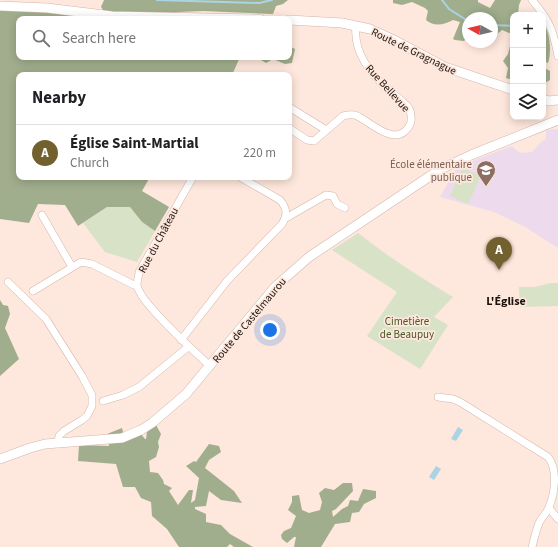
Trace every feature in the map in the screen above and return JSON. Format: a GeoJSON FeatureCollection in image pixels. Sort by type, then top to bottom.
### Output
{"type":"FeatureCollection","features":[{"type":"Feature","properties":{"kind":"street"},"geometry":{"type":"LineString","coordinates":[[532,0],[541,10],[552,28],[558,56]]}},
{"type":"Feature","properties":{"kind":"street"},"geometry":{"type":"LineString","coordinates":[[0,6],[47,8],[112,16]]}},
{"type":"Feature","properties":{"kind":"street","name":"Route de Gragnague"},"geometry":{"type":"LineString","coordinates":[[292,20],[327,22],[370,29],[445,67],[510,89]]}},
{"type":"Feature","properties":{"kind":"street","name":"Rue Bellevue"},"geometry":{"type":"LineString","coordinates":[[292,130],[310,141],[317,139],[342,116],[348,114],[358,117],[390,135],[402,134],[410,125],[412,114],[410,109],[380,82],[359,51],[355,35],[356,26]]}},
{"type":"Feature","properties":{"kind":"street"},"geometry":{"type":"LineString","coordinates":[[546,100],[558,100]]}},
{"type":"Feature","properties":{"kind":"street"},"geometry":{"type":"LineString","coordinates":[[292,109],[326,130]]}},
{"type":"Feature","properties":{"kind":"street","name":"Route de Castelmaurou"},"geometry":{"type":"LineString","coordinates":[[0,459],[30,448],[58,443],[122,438],[142,430],[186,394],[275,287],[314,253],[439,170],[471,155],[558,120]]}},
{"type":"Feature","properties":{"kind":"street","name":"Rue du Château"},"geometry":{"type":"LineString","coordinates":[[190,180],[139,272],[137,285],[145,301],[188,347],[210,366]]}},
{"type":"Feature","properties":{"kind":"street"},"geometry":{"type":"LineString","coordinates":[[245,180],[280,200],[286,211],[286,218]]}},
{"type":"Feature","properties":{"kind":"street"},"geometry":{"type":"LineString","coordinates":[[181,340],[227,281],[286,218],[326,195],[332,196],[337,204],[345,208]]}},
{"type":"Feature","properties":{"kind":"street"},"geometry":{"type":"LineString","coordinates":[[42,215],[72,267]]}},
{"type":"Feature","properties":{"kind":"street"},"geometry":{"type":"LineString","coordinates":[[33,291],[82,262],[137,285]]}},
{"type":"Feature","properties":{"kind":"street"},"geometry":{"type":"LineString","coordinates":[[8,282],[46,318],[92,395],[92,406],[88,416],[64,430],[59,436],[58,443]]}},
{"type":"Feature","properties":{"kind":"street"},"geometry":{"type":"LineString","coordinates":[[103,401],[123,395],[139,387],[188,347]]}},
{"type":"Feature","properties":{"kind":"street"},"geometry":{"type":"LineString","coordinates":[[438,397],[449,398],[460,402],[551,460],[556,469],[554,490],[549,508],[539,523],[532,547]]}},
{"type":"Feature","properties":{"kind":"street"},"geometry":{"type":"LineString","coordinates":[[549,508],[558,519]]}},
{"type":"Feature","properties":{"kind":"shaded area"},"geometry":{"type":"Polygon","coordinates":[[[558,129],[558,248],[525,227],[494,212],[440,197],[457,167],[512,146],[517,151],[522,153],[532,152],[541,142],[546,139],[546,130],[558,129]]]}},
{"type":"Feature","properties":{"kind":"green space"},"geometry":{"type":"Polygon","coordinates":[[[104,0],[288,0],[283,4],[276,6],[273,14],[203,11],[178,12],[171,14],[105,13],[101,7],[104,0]]]}},
{"type":"Feature","properties":{"kind":"green space"},"geometry":{"type":"Polygon","coordinates":[[[393,0],[478,0],[478,2],[490,8],[495,0],[521,0],[518,12],[510,12],[509,33],[502,30],[498,33],[498,12],[462,12],[462,41],[453,39],[460,22],[453,20],[443,24],[432,24],[426,20],[428,11],[425,8],[412,2],[402,5],[393,3],[393,0]]]}},
{"type":"Feature","properties":{"kind":"green space"},"geometry":{"type":"Polygon","coordinates":[[[0,10],[24,10],[78,16],[16,16],[16,60],[239,60],[233,72],[16,72],[16,180],[148,180],[142,191],[169,207],[155,231],[142,222],[130,207],[107,207],[78,226],[65,205],[38,204],[29,223],[0,219],[0,10]]]}},
{"type":"Feature","properties":{"kind":"green space"},"geometry":{"type":"Polygon","coordinates":[[[546,29],[550,42],[548,63],[546,62],[546,29]]]}},
{"type":"Feature","properties":{"kind":"green space"},"geometry":{"type":"Polygon","coordinates":[[[510,46],[510,79],[506,78],[508,68],[503,61],[508,54],[510,46]]]}},
{"type":"Feature","properties":{"kind":"green space"},"geometry":{"type":"Polygon","coordinates":[[[292,48],[295,49],[292,63],[285,64],[275,60],[292,60],[292,48]]]}},
{"type":"Feature","properties":{"kind":"green space"},"geometry":{"type":"Polygon","coordinates":[[[261,60],[271,60],[266,63],[261,60]]]}},
{"type":"Feature","properties":{"kind":"green space"},"geometry":{"type":"Polygon","coordinates":[[[546,69],[550,71],[550,80],[546,82],[546,69]]]}},
{"type":"Feature","properties":{"kind":"green space"},"geometry":{"type":"Polygon","coordinates":[[[462,168],[481,176],[468,204],[450,196],[462,168]]]}},
{"type":"Feature","properties":{"kind":"green space"},"geometry":{"type":"Polygon","coordinates":[[[107,207],[130,207],[142,222],[155,231],[137,262],[105,252],[83,223],[107,207]]]}},
{"type":"Feature","properties":{"kind":"green space","name":"Cimetière de Beaupuy"},"geometry":{"type":"Polygon","coordinates":[[[358,233],[404,266],[453,297],[434,317],[448,325],[420,369],[367,336],[397,292],[332,250],[358,233]]]}},
{"type":"Feature","properties":{"kind":"green space"},"geometry":{"type":"Polygon","coordinates":[[[558,283],[558,306],[520,307],[519,287],[535,287],[558,283]]]}},
{"type":"Feature","properties":{"kind":"green space"},"geometry":{"type":"Polygon","coordinates":[[[0,300],[3,305],[8,306],[10,314],[5,328],[19,359],[0,376],[0,300]]]}},
{"type":"Feature","properties":{"kind":"green space"},"geometry":{"type":"Polygon","coordinates":[[[156,425],[161,434],[158,442],[159,447],[156,457],[149,461],[150,472],[158,473],[164,484],[172,488],[169,491],[178,505],[189,490],[193,490],[191,503],[195,500],[199,478],[186,466],[194,461],[196,462],[209,444],[219,446],[221,452],[209,460],[205,468],[234,491],[242,503],[221,500],[209,491],[206,506],[195,507],[195,509],[206,514],[206,522],[221,525],[230,534],[253,547],[234,547],[230,544],[227,547],[179,547],[167,529],[152,516],[151,502],[141,498],[135,487],[123,487],[116,464],[78,461],[79,445],[109,446],[107,434],[122,428],[125,439],[141,434],[146,439],[147,432],[156,425]]]}},
{"type":"Feature","properties":{"kind":"green space"},"geometry":{"type":"Polygon","coordinates":[[[343,483],[352,483],[353,491],[336,509],[332,511],[333,517],[348,506],[350,500],[358,501],[363,489],[376,491],[376,498],[364,504],[359,512],[352,513],[350,522],[335,524],[321,547],[294,547],[296,537],[287,543],[282,539],[281,535],[284,531],[291,528],[296,516],[288,510],[292,502],[292,496],[299,495],[302,510],[309,513],[320,510],[322,502],[319,493],[325,488],[334,490],[343,483]]]}},
{"type":"Feature","properties":{"kind":"water"},"geometry":{"type":"Polygon","coordinates":[[[458,427],[463,430],[456,441],[451,439],[458,427]]]}},
{"type":"Feature","properties":{"kind":"water"},"geometry":{"type":"Polygon","coordinates":[[[436,466],[441,469],[434,480],[429,477],[436,466]]]}},
{"type":"Feature","properties":{"kind":"waterway"},"geometry":{"type":"LineString","coordinates":[[157,0],[259,3],[272,0]]}},
{"type":"Feature","properties":{"kind":"waterway"},"geometry":{"type":"LineString","coordinates":[[442,0],[449,9],[462,17]]}},
{"type":"Feature","properties":{"kind":"waterway"},"geometry":{"type":"LineString","coordinates":[[498,25],[510,26]]}},
{"type":"Feature","properties":{"kind":"place","name":"École élémentaire publique"},"geometry":{"type":"Point","coordinates":[486,187]}},
{"type":"Feature","properties":{"kind":"place","name":"Église Saint-Martial"},"geometry":{"type":"Point","coordinates":[499,270]}},
{"type":"Feature","properties":{"kind":"district","name":"L'Église"},"geometry":{"type":"Point","coordinates":[506,301]}}]}
